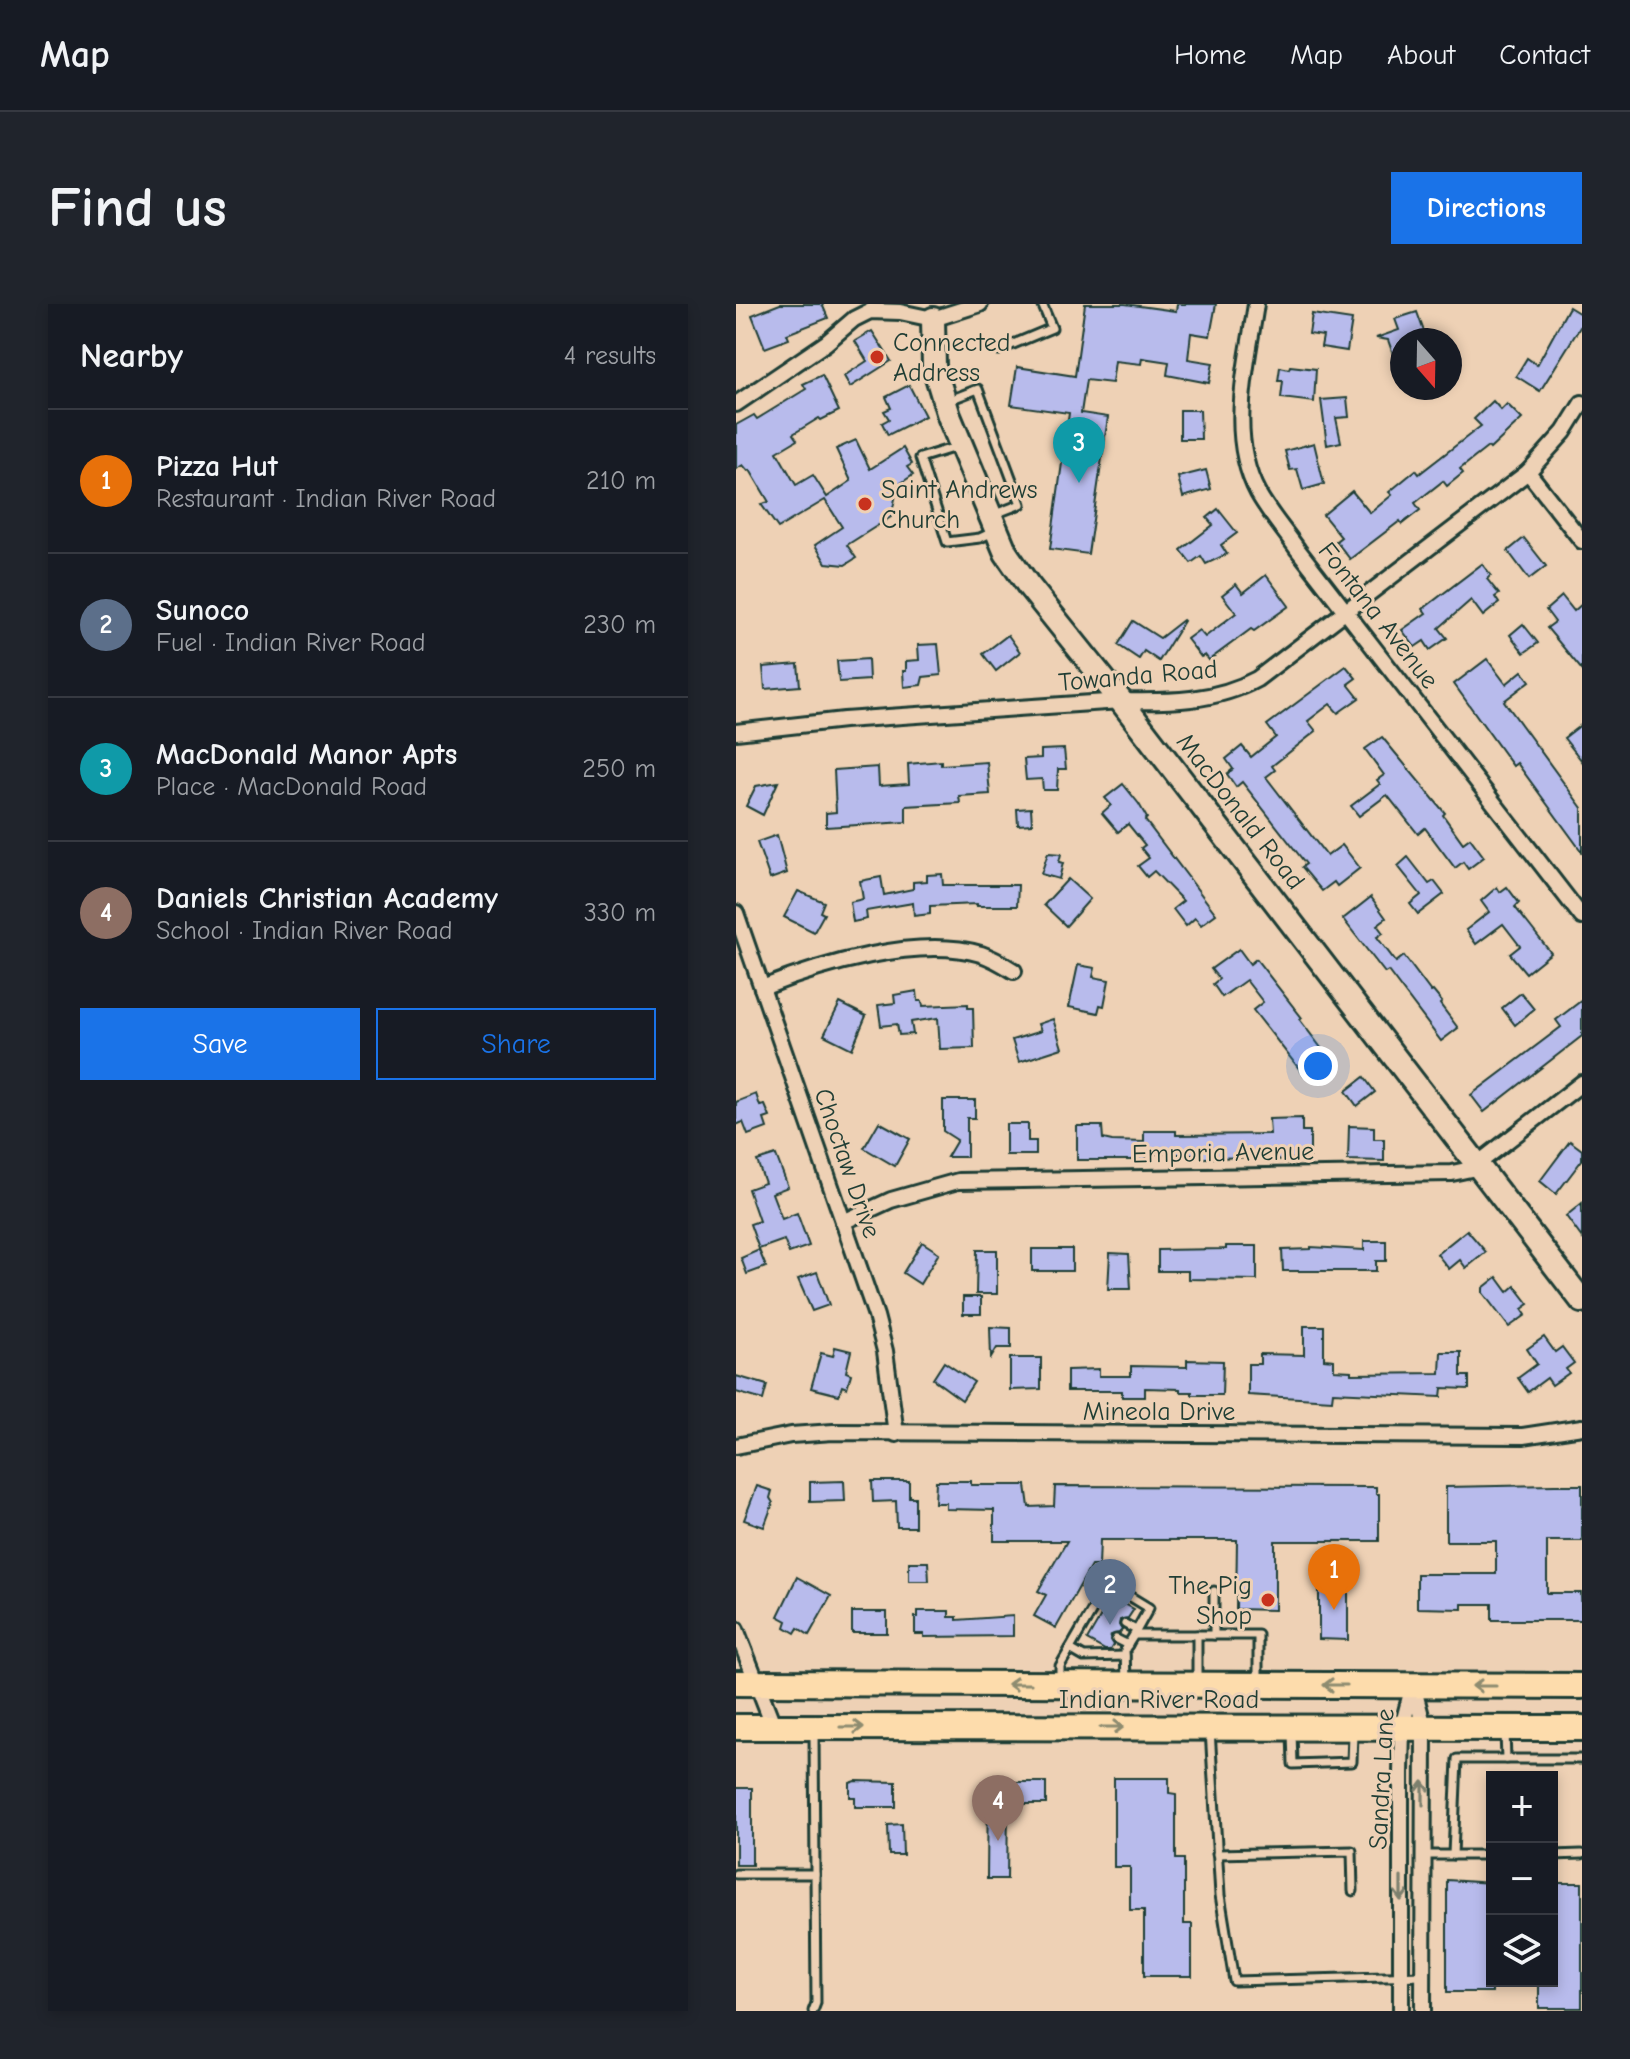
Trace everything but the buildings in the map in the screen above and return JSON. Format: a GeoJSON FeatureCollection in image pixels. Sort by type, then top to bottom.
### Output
{"type":"FeatureCollection","features":[{"type":"Feature","properties":{"kind":"main road","name":"Indian River Road"},"geometry":{"type":"LineString","coordinates":[[746,1683],[1582,1686]]}},
{"type":"Feature","properties":{"kind":"main road","name":"Indian River Road"},"geometry":{"type":"LineString","coordinates":[[736,1727],[1582,1728]]}},
{"type":"Feature","properties":{"kind":"street"},"geometry":{"type":"LineString","coordinates":[[736,404],[826,343],[854,319],[870,311],[900,312],[933,319],[980,304]]}},
{"type":"Feature","properties":{"kind":"street","name":"Fontana Avenue"},"geometry":{"type":"LineString","coordinates":[[1256,304],[1240,420],[1242,443],[1258,493],[1298,550],[1582,917]]}},
{"type":"Feature","properties":{"kind":"street","name":"MacDonald Road"},"geometry":{"type":"LineString","coordinates":[[933,319],[934,367],[961,445],[1006,553],[1582,1301]]}},
{"type":"Feature","properties":{"kind":"street","name":"Towanda Road"},"geometry":{"type":"LineString","coordinates":[[736,732],[844,720],[1121,701],[1196,699],[1239,689],[1257,679],[1528,472],[1564,432],[1582,403]]}},
{"type":"Feature","properties":{"kind":"street"},"geometry":{"type":"LineString","coordinates":[[1528,472],[1582,541]]}},
{"type":"Feature","properties":{"kind":"street","name":"Choctaw Drive"},"geometry":{"type":"LineString","coordinates":[[736,913],[876,1316],[885,1351],[896,1434]]}},
{"type":"Feature","properties":{"kind":"street"},"geometry":{"type":"LineString","coordinates":[[762,988],[838,962],[927,949],[978,953],[1014,971]]}},
{"type":"Feature","properties":{"kind":"street","name":"Emporia Avenue"},"geometry":{"type":"LineString","coordinates":[[843,1222],[891,1200],[958,1181],[1431,1174],[1461,1171],[1478,1163],[1582,1083]]}},
{"type":"Feature","properties":{"kind":"street","name":"Mineola Drive"},"geometry":{"type":"LineString","coordinates":[[736,1446],[791,1435],[833,1432],[1523,1436],[1582,1427]]}},
{"type":"Feature","properties":{"kind":"street"},"geometry":{"type":"LineString","coordinates":[[736,1629],[746,1683],[774,1727]]}},
{"type":"Feature","properties":{"kind":"street","name":"Sandra Lane"},"geometry":{"type":"LineString","coordinates":[[1401,2011],[1413,1685]]}},
{"type":"Feature","properties":{"kind":"street","name":"Sandra Lane"},"geometry":{"type":"LineString","coordinates":[[1413,1685],[1413,1727],[1423,1855],[1423,2011]]}},
{"type":"Feature","properties":{"kind":"lane"},"geometry":{"type":"LineString","coordinates":[[999,350],[1052,328],[1042,304]]}},
{"type":"Feature","properties":{"kind":"lane"},"geometry":{"type":"LineString","coordinates":[[945,401],[978,389],[1021,504],[993,524],[980,538],[947,542],[920,458],[961,445]]}},
{"type":"Feature","properties":{"kind":"lane"},"geometry":{"type":"LineString","coordinates":[[1060,1684],[1060,1666],[1108,1583],[1149,1608],[1128,1645],[1125,1656],[1126,1684]]}},
{"type":"Feature","properties":{"kind":"lane"},"geometry":{"type":"LineString","coordinates":[[1214,1591],[1214,1635]]}},
{"type":"Feature","properties":{"kind":"lane"},"geometry":{"type":"LineString","coordinates":[[1095,1606],[1104,1611]]}},
{"type":"Feature","properties":{"kind":"lane"},"geometry":{"type":"LineString","coordinates":[[1086,1621],[1095,1626]]}},
{"type":"Feature","properties":{"kind":"lane"},"geometry":{"type":"LineString","coordinates":[[1125,1624],[1135,1633],[1258,1635],[1258,1684]]}},
{"type":"Feature","properties":{"kind":"lane"},"geometry":{"type":"LineString","coordinates":[[1197,1635],[1197,1684]]}},
{"type":"Feature","properties":{"kind":"lane"},"geometry":{"type":"LineString","coordinates":[[1116,1639],[1128,1645]]}},
{"type":"Feature","properties":{"kind":"lane"},"geometry":{"type":"LineString","coordinates":[[1070,1649],[1084,1657],[1125,1656]]}},
{"type":"Feature","properties":{"kind":"lane"},"geometry":{"type":"LineString","coordinates":[[813,2011],[816,2003],[814,1727]]}},
{"type":"Feature","properties":{"kind":"lane"},"geometry":{"type":"LineString","coordinates":[[1210,1727],[1220,1895],[1234,1981],[1423,1976]]}},
{"type":"Feature","properties":{"kind":"lane"},"geometry":{"type":"LineString","coordinates":[[1291,1727],[1293,1764],[1352,1762],[1353,1728]]}},
{"type":"Feature","properties":{"kind":"lane"},"geometry":{"type":"LineString","coordinates":[[1505,1727],[1506,1759]]}},
{"type":"Feature","properties":{"kind":"lane"},"geometry":{"type":"LineString","coordinates":[[1453,1855],[1457,1759],[1582,1759]]}},
{"type":"Feature","properties":{"kind":"lane"},"geometry":{"type":"LineString","coordinates":[[1217,1854],[1352,1851],[1353,1891]]}},
{"type":"Feature","properties":{"kind":"lane"},"geometry":{"type":"LineString","coordinates":[[1558,1855],[1582,1854]]}},
{"type":"Feature","properties":{"kind":"lane"},"geometry":{"type":"LineString","coordinates":[[1423,1855],[1486,1855]]}},
{"type":"Feature","properties":{"kind":"lane"},"geometry":{"type":"LineString","coordinates":[[736,1874],[815,1874]]}},
{"type":"Feature","properties":{"kind":"place","name":"Connected Address"},"geometry":{"type":"Point","coordinates":[877,357]}},
{"type":"Feature","properties":{"kind":"place","name":"MacDonald Manor Apts"},"geometry":{"type":"Point","coordinates":[1079,483]}},
{"type":"Feature","properties":{"kind":"place","name":"Saint Andrews Church"},"geometry":{"type":"Point","coordinates":[865,504]}},
{"type":"Feature","properties":{"kind":"place","name":"The Pig Shop"},"geometry":{"type":"Point","coordinates":[1268,1600]}},
{"type":"Feature","properties":{"kind":"place","name":"Pizza Hut"},"geometry":{"type":"Point","coordinates":[1334,1610]}},
{"type":"Feature","properties":{"kind":"place","name":"Sunoco"},"geometry":{"type":"Point","coordinates":[1110,1625]}},
{"type":"Feature","properties":{"kind":"place","name":"Daniels Christian Academy"},"geometry":{"type":"Point","coordinates":[998,1841]}}]}
